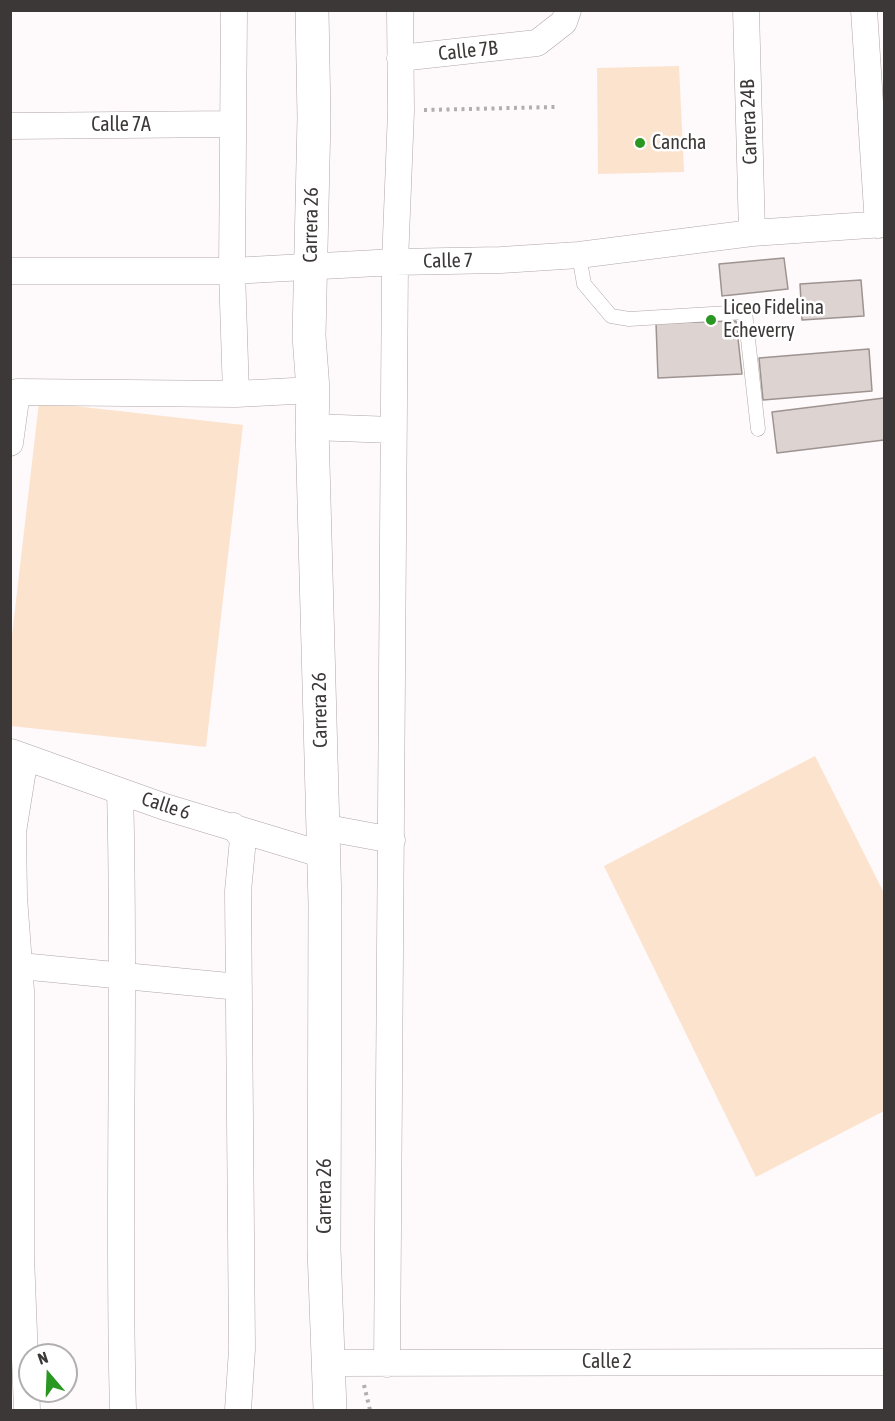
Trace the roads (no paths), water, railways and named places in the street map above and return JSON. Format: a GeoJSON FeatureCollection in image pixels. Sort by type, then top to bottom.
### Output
{"type":"FeatureCollection","features":[{"type":"Feature","properties":{"kind":"main road","name":"Carrera 26"},"geometry":{"type":"LineString","coordinates":[[312,10],[314,118],[309,336],[313,390],[312,427],[323,841],[324,1249],[330,1410]]}},
{"type":"Feature","properties":{"kind":"street"},"geometry":{"type":"LineString","coordinates":[[234,10],[232,271],[236,394]]}},
{"type":"Feature","properties":{"kind":"street"},"geometry":{"type":"LineString","coordinates":[[387,1364],[393,430],[395,262],[401,111],[400,10]]}},
{"type":"Feature","properties":{"kind":"street","name":"Calle 7B"},"geometry":{"type":"LineString","coordinates":[[400,58],[537,43],[564,22],[568,10]]}},
{"type":"Feature","properties":{"kind":"street","name":"Carrera 24B"},"geometry":{"type":"LineString","coordinates":[[746,10],[752,233]]}},
{"type":"Feature","properties":{"kind":"street"},"geometry":{"type":"LineString","coordinates":[[864,10],[881,224]]}},
{"type":"Feature","properties":{"kind":"street","name":"Calle 7A"},"geometry":{"type":"LineString","coordinates":[[10,126],[232,124]]}},
{"type":"Feature","properties":{"kind":"street","name":"Calle 7"},"geometry":{"type":"LineString","coordinates":[[10,272],[232,271],[395,262],[501,260],[579,255],[752,233],[881,224]]}},
{"type":"Feature","properties":{"kind":"street"},"geometry":{"type":"LineString","coordinates":[[10,443],[17,392],[236,394],[313,390]]}},
{"type":"Feature","properties":{"kind":"street"},"geometry":{"type":"LineString","coordinates":[[312,427],[393,430]]}},
{"type":"Feature","properties":{"kind":"street"},"geometry":{"type":"LineString","coordinates":[[18,754],[13,832],[14,965],[21,991],[22,1068],[16,1257],[27,1410]]}},
{"type":"Feature","properties":{"kind":"street","name":"Calle 6"},"geometry":{"type":"LineString","coordinates":[[18,754],[165,807],[233,826],[323,841],[392,840]]}},
{"type":"Feature","properties":{"kind":"street"},"geometry":{"type":"LineString","coordinates":[[120,791],[123,975],[119,1272],[123,1410]]}},
{"type":"Feature","properties":{"kind":"street"},"geometry":{"type":"LineString","coordinates":[[233,826],[243,839],[238,891],[242,1349],[238,1410]]}},
{"type":"Feature","properties":{"kind":"street"},"geometry":{"type":"LineString","coordinates":[[14,965],[239,987]]}},
{"type":"Feature","properties":{"kind":"street","name":"Calle 2"},"geometry":{"type":"LineString","coordinates":[[329,1363],[885,1362]]}},
{"type":"Feature","properties":{"kind":"lane"},"geometry":{"type":"LineString","coordinates":[[579,255],[584,284],[612,316],[629,319],[745,312],[758,429]]}},
{"type":"Feature","properties":{"kind":"place","name":"Cancha"},"geometry":{"type":"Point","coordinates":[640,143]}},
{"type":"Feature","properties":{"kind":"place","name":"Liceo Fidelina Echeverry"},"geometry":{"type":"Point","coordinates":[711,320]}}]}
